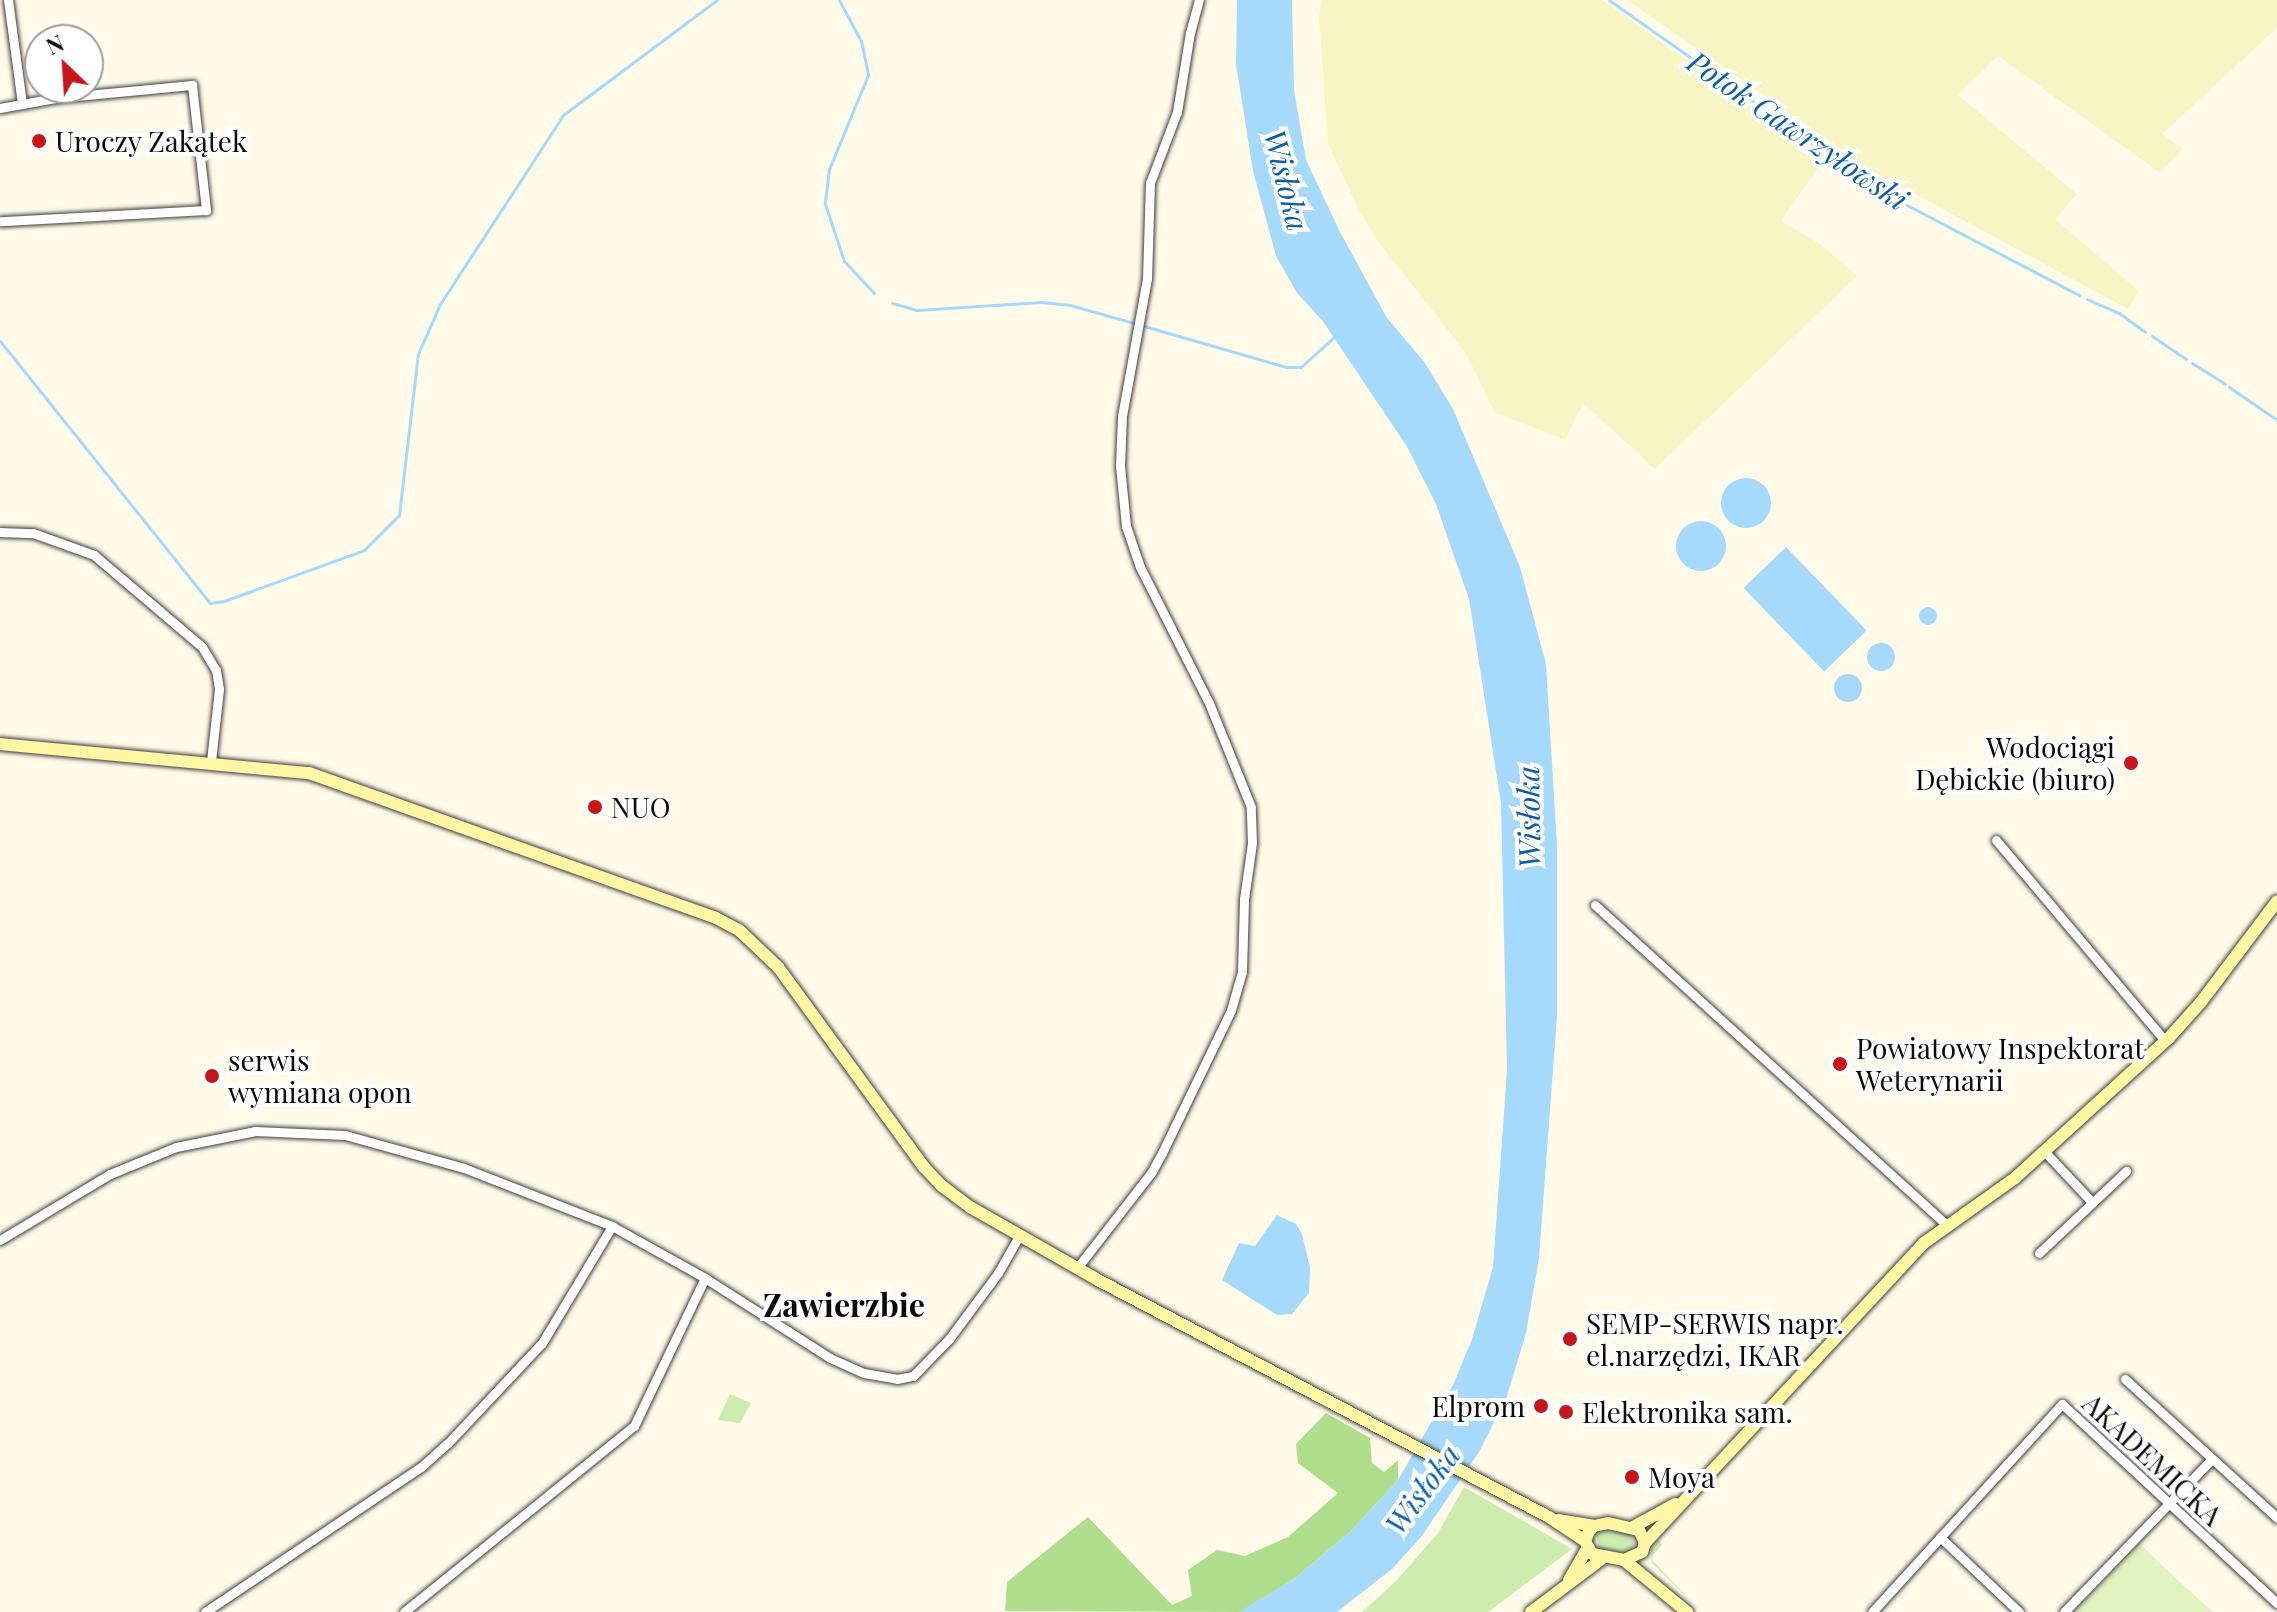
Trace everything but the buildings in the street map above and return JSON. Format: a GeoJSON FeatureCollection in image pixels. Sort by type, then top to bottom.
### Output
{"type":"FeatureCollection","features":[{"type":"Feature","properties":{"kind":"street"},"geometry":{"type":"LineString","coordinates":[[8,0],[22,104]]}},
{"type":"Feature","properties":{"kind":"street"},"geometry":{"type":"LineString","coordinates":[[1077,1268],[1151,1173],[1231,1010],[1242,972],[1244,899],[1252,843],[1251,807],[1209,703],[1140,567],[1126,526],[1120,466],[1124,402],[1147,278],[1150,183],[1177,112],[1190,33],[1199,0]]}},
{"type":"Feature","properties":{"kind":"street"},"geometry":{"type":"LineString","coordinates":[[0,108],[192,85],[206,210],[0,221]]}},
{"type":"Feature","properties":{"kind":"street"},"geometry":{"type":"LineString","coordinates":[[0,532],[33,533],[94,555],[202,647],[216,670],[219,689],[211,762]]}},
{"type":"Feature","properties":{"kind":"street"},"geometry":{"type":"LineString","coordinates":[[0,744],[288,769],[333,781],[716,918],[739,930],[778,967],[942,1186],[1019,1236],[1077,1268],[1549,1517],[1603,1558],[1624,1560],[1687,1612]]}},
{"type":"Feature","properties":{"kind":"street"},"geometry":{"type":"LineString","coordinates":[[1996,840],[2165,1041]]}},
{"type":"Feature","properties":{"kind":"street"},"geometry":{"type":"LineString","coordinates":[[1624,1560],[1643,1548],[1688,1495],[1924,1243],[1946,1224],[2003,1187],[2045,1152],[2165,1041],[2201,1002],[2277,901]]}},
{"type":"Feature","properties":{"kind":"street"},"geometry":{"type":"LineString","coordinates":[[1595,905],[1946,1224]]}},
{"type":"Feature","properties":{"kind":"street"},"geometry":{"type":"LineString","coordinates":[[0,1240],[110,1174],[176,1147],[255,1131],[345,1135],[409,1151],[612,1226],[705,1278],[830,1358],[881,1378],[904,1378],[923,1368],[949,1339],[998,1273],[1019,1236]]}},
{"type":"Feature","properties":{"kind":"street"},"geometry":{"type":"LineString","coordinates":[[2045,1152],[2092,1202]]}},
{"type":"Feature","properties":{"kind":"street"},"geometry":{"type":"LineString","coordinates":[[2039,1253],[2126,1171]]}},
{"type":"Feature","properties":{"kind":"street"},"geometry":{"type":"LineString","coordinates":[[205,1612],[421,1467],[448,1443],[542,1343],[612,1226]]}},
{"type":"Feature","properties":{"kind":"street"},"geometry":{"type":"LineString","coordinates":[[404,1612],[634,1426],[705,1278]]}},
{"type":"Feature","properties":{"kind":"street"},"geometry":{"type":"LineString","coordinates":[[2125,1379],[2277,1518]]}},
{"type":"Feature","properties":{"kind":"street","name":"AKADEMICKA"},"geometry":{"type":"LineString","coordinates":[[1872,1612],[2062,1404],[2277,1603]]}},
{"type":"Feature","properties":{"kind":"street"},"geometry":{"type":"LineString","coordinates":[[2064,1612],[2212,1459]]}},
{"type":"Feature","properties":{"kind":"street"},"geometry":{"type":"LineString","coordinates":[[1633,1527],[1688,1495]]}},
{"type":"Feature","properties":{"kind":"street"},"geometry":{"type":"LineString","coordinates":[[1549,1517],[1594,1526],[1608,1523],[1639,1530],[1659,1587]]}},
{"type":"Feature","properties":{"kind":"street"},"geometry":{"type":"LineString","coordinates":[[1531,1612],[1569,1580],[1594,1526]]}},
{"type":"Feature","properties":{"kind":"street"},"geometry":{"type":"LineString","coordinates":[[1940,1537],[2019,1612]]}},
{"type":"Feature","properties":{"kind":"street"},"geometry":{"type":"LineString","coordinates":[[1569,1580],[1577,1578],[1603,1558]]}},
{"type":"Feature","properties":{"kind":"shaded area"},"geometry":{"type":"Polygon","coordinates":[[[1321,0],[1602,0],[1825,158],[1781,221],[1820,244],[1857,276],[1655,469],[1583,403],[1565,440],[1494,412],[1466,353],[1379,243],[1359,211],[1328,143],[1319,17],[1321,0]]]}},
{"type":"Feature","properties":{"kind":"shaded area"},"geometry":{"type":"Polygon","coordinates":[[[1627,0],[2277,0],[2277,28],[2162,134],[2183,149],[2160,173],[1998,56],[1958,95],[2077,194],[2055,219],[2139,291],[2128,309],[1876,173],[1627,0]]]}},
{"type":"Feature","properties":{"kind":"green space"},"geometry":{"type":"Polygon","coordinates":[[[730,1394],[751,1403],[740,1423],[718,1420],[730,1394]]]}},
{"type":"Feature","properties":{"kind":"green space"},"geometry":{"type":"Polygon","coordinates":[[[1326,1413],[1370,1438],[1372,1463],[1384,1472],[1398,1460],[1398,1480],[1351,1531],[1294,1579],[1240,1612],[1005,1611],[1007,1582],[1088,1517],[1172,1605],[1192,1596],[1188,1570],[1217,1550],[1245,1556],[1288,1537],[1338,1493],[1298,1463],[1296,1444],[1326,1413]]]}},
{"type":"Feature","properties":{"kind":"green space"},"geometry":{"type":"Polygon","coordinates":[[[1464,1487],[1572,1549],[1488,1612],[1362,1612],[1396,1581],[1438,1533],[1464,1487]]]}},
{"type":"Feature","properties":{"kind":"green space"},"geometry":{"type":"Polygon","coordinates":[[[1603,1530],[1630,1534],[1634,1542],[1632,1550],[1625,1553],[1599,1549],[1596,1535],[1603,1530]]]}},
{"type":"Feature","properties":{"kind":"green space"},"geometry":{"type":"Polygon","coordinates":[[[1658,1539],[1662,1545],[1652,1556],[1653,1561],[1691,1601],[1652,1563],[1651,1549],[1658,1539]]]}},
{"type":"Feature","properties":{"kind":"green space"},"geometry":{"type":"Polygon","coordinates":[[[2140,1544],[2171,1574],[2213,1612],[2073,1612],[2140,1544]]]}},
{"type":"Feature","properties":{"kind":"water","name":"Wisłoka"},"geometry":{"type":"Polygon","coordinates":[[[1237,0],[1292,0],[1294,90],[1306,160],[1340,232],[1387,318],[1425,363],[1453,409],[1520,567],[1546,664],[1557,846],[1557,1016],[1539,1258],[1526,1333],[1507,1396],[1479,1452],[1421,1537],[1392,1569],[1337,1612],[1239,1612],[1294,1579],[1351,1531],[1398,1480],[1454,1383],[1472,1339],[1493,1267],[1507,1070],[1501,803],[1469,599],[1436,504],[1406,445],[1322,320],[1297,293],[1276,256],[1253,171],[1236,64],[1237,0]]]}},
{"type":"Feature","properties":{"kind":"water"},"geometry":{"type":"Polygon","coordinates":[[[1746,478],[1763,486],[1771,503],[1763,520],[1746,528],[1729,520],[1721,503],[1729,486],[1746,478]]]}},
{"type":"Feature","properties":{"kind":"water"},"geometry":{"type":"Polygon","coordinates":[[[1701,521],[1719,528],[1726,546],[1719,564],[1701,571],[1683,564],[1676,546],[1683,528],[1701,521]]]}},
{"type":"Feature","properties":{"kind":"water"},"geometry":{"type":"Polygon","coordinates":[[[1786,547],[1867,630],[1824,671],[1744,588],[1786,547]]]}},
{"type":"Feature","properties":{"kind":"water"},"geometry":{"type":"Polygon","coordinates":[[[1924,607],[1932,607],[1937,616],[1935,623],[1924,625],[1919,620],[1919,612],[1924,607]]]}},
{"type":"Feature","properties":{"kind":"water"},"geometry":{"type":"Polygon","coordinates":[[[1881,643],[1891,647],[1895,657],[1891,667],[1881,671],[1871,667],[1867,657],[1871,647],[1881,643]]]}},
{"type":"Feature","properties":{"kind":"water"},"geometry":{"type":"Polygon","coordinates":[[[1848,674],[1858,678],[1862,688],[1858,698],[1848,702],[1838,698],[1834,688],[1838,678],[1848,674]]]}},
{"type":"Feature","properties":{"kind":"water"},"geometry":{"type":"Polygon","coordinates":[[[1277,1215],[1296,1224],[1302,1234],[1310,1268],[1309,1293],[1292,1314],[1277,1315],[1222,1280],[1239,1243],[1255,1246],[1277,1215]]]}},
{"type":"Feature","properties":{"kind":"waterway"},"geometry":{"type":"LineString","coordinates":[[0,341],[210,603],[224,601],[364,550],[399,515],[418,354],[440,304],[563,115],[717,0]]}},
{"type":"Feature","properties":{"kind":"waterway"},"geometry":{"type":"LineString","coordinates":[[839,0],[861,41],[868,75],[829,169],[825,204],[844,261],[874,293]]}},
{"type":"Feature","properties":{"kind":"waterway","name":"Potok Gawrzyłowski"},"geometry":{"type":"LineString","coordinates":[[1609,0],[1880,191],[2079,295]]}},
{"type":"Feature","properties":{"kind":"waterway","name":"Potok Gawrzyłowski"},"geometry":{"type":"LineString","coordinates":[[2087,299],[2119,313],[2145,332]]}},
{"type":"Feature","properties":{"kind":"waterway"},"geometry":{"type":"LineString","coordinates":[[892,303],[917,310],[1042,302],[1070,305],[1134,323]]}},
{"type":"Feature","properties":{"kind":"waterway"},"geometry":{"type":"LineString","coordinates":[[1144,326],[1286,367],[1301,367],[1334,337]]}},
{"type":"Feature","properties":{"kind":"waterway","name":"Potok Gawrzyłowski"},"geometry":{"type":"LineString","coordinates":[[2152,336],[2186,359]]}},
{"type":"Feature","properties":{"kind":"waterway","name":"Potok Gawrzyłowski"},"geometry":{"type":"LineString","coordinates":[[2192,363],[2225,384]]}},
{"type":"Feature","properties":{"kind":"waterway","name":"Potok Gawrzyłowski"},"geometry":{"type":"LineString","coordinates":[[2229,387],[2277,420]]}},
{"type":"Feature","properties":{"kind":"place","name":"Uroczy Zakątek"},"geometry":{"type":"Point","coordinates":[39,141]}},
{"type":"Feature","properties":{"kind":"place","name":"Wodociągi Dębickie (biuro)"},"geometry":{"type":"Point","coordinates":[2131,763]}},
{"type":"Feature","properties":{"kind":"place","name":"NUO"},"geometry":{"type":"Point","coordinates":[595,807]}},
{"type":"Feature","properties":{"kind":"place","name":"Powiatowy Inspektorat Weterynarii"},"geometry":{"type":"Point","coordinates":[1840,1064]}},
{"type":"Feature","properties":{"kind":"place","name":"serwis wymiana opon"},"geometry":{"type":"Point","coordinates":[212,1076]}},
{"type":"Feature","properties":{"kind":"place","name":"SEMP-SERWIS napr. el.narzędzi, IKAR"},"geometry":{"type":"Point","coordinates":[1570,1339]}},
{"type":"Feature","properties":{"kind":"place","name":"Elprom"},"geometry":{"type":"Point","coordinates":[1541,1406]}},
{"type":"Feature","properties":{"kind":"place","name":"Elektronika sam."},"geometry":{"type":"Point","coordinates":[1566,1412]}},
{"type":"Feature","properties":{"kind":"place","name":"Moya"},"geometry":{"type":"Point","coordinates":[1632,1477]}},
{"type":"Feature","properties":{"kind":"district","name":"Zawierzbie"},"geometry":{"type":"Point","coordinates":[844,1304]}}]}
